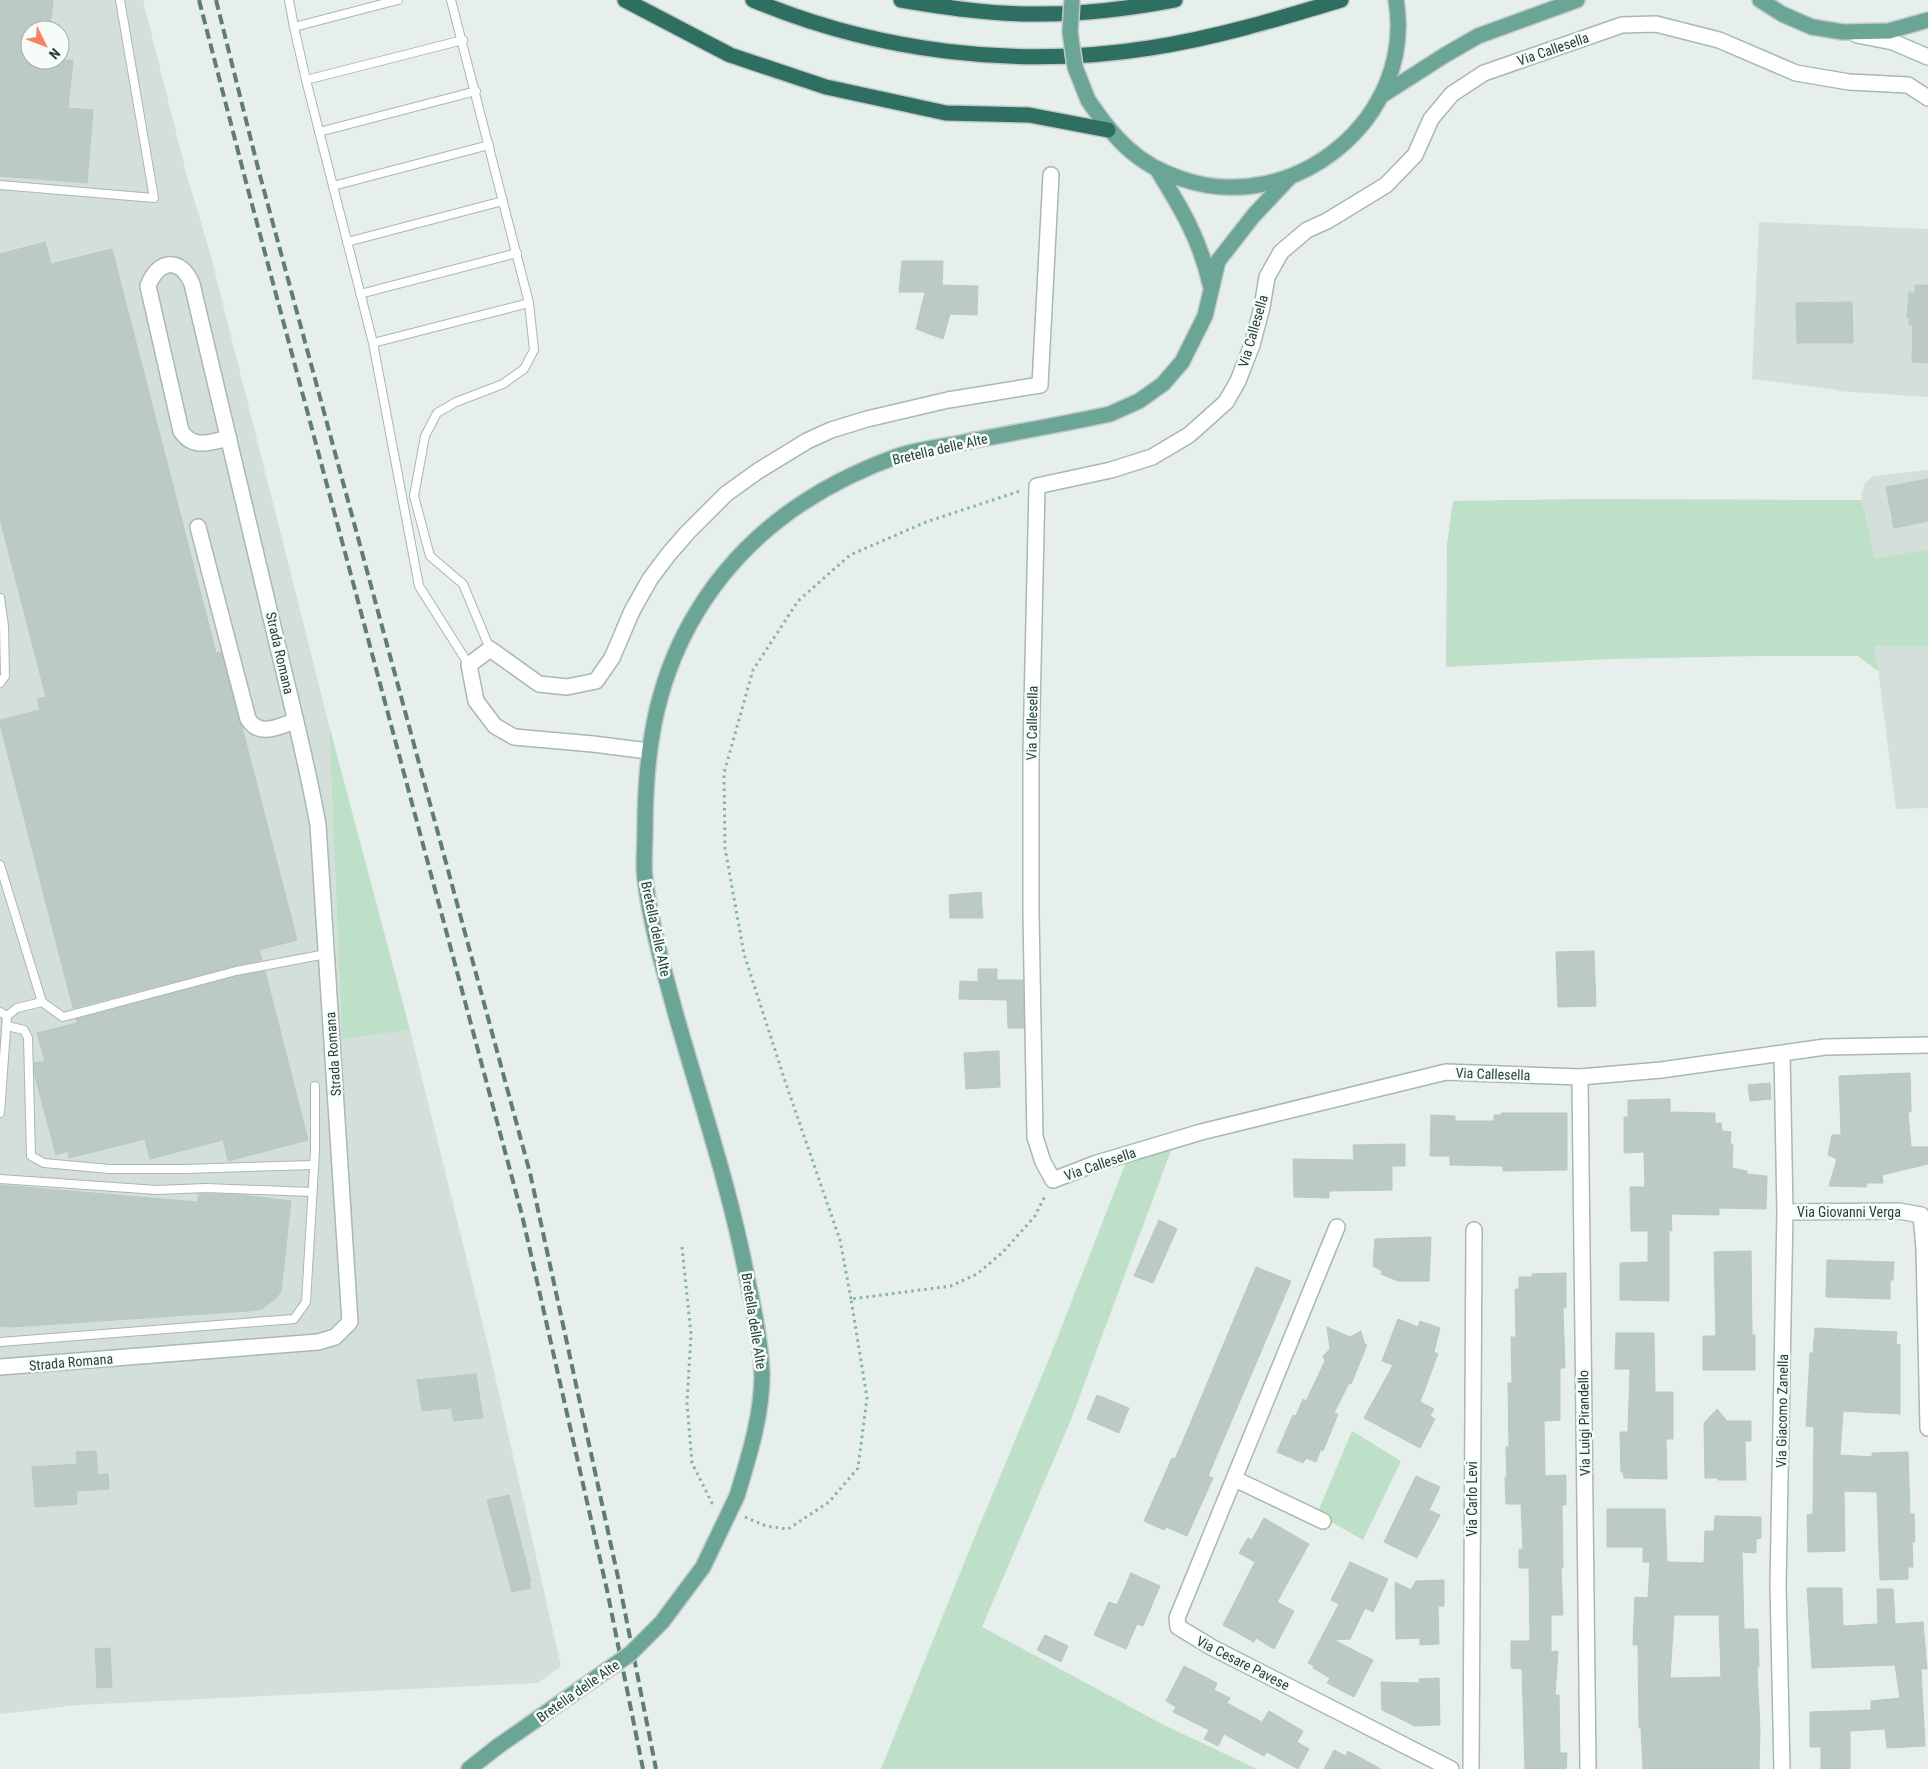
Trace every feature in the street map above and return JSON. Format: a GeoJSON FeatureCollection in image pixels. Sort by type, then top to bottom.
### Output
{"type":"FeatureCollection","features":[{"type":"Feature","properties":{"kind":"highway"},"geometry":{"type":"LineString","coordinates":[[625,0],[730,55],[826,88],[946,114],[1029,116],[1108,130]]}},
{"type":"Feature","properties":{"kind":"highway"},"geometry":{"type":"LineString","coordinates":[[753,0],[810,21],[903,45],[968,54],[1057,56],[1115,53],[1176,44],[1224,33],[1341,0]]}},
{"type":"Feature","properties":{"kind":"highway"},"geometry":{"type":"LineString","coordinates":[[901,0],[967,10],[1029,14],[1105,10],[1175,0]]}},
{"type":"Feature","properties":{"kind":"main road"},"geometry":{"type":"LineString","coordinates":[[1072,0],[1070,32],[1076,67],[1088,100],[1108,130],[1130,152],[1157,169],[1182,180],[1235,188],[1262,185],[1289,178],[1317,165],[1342,146],[1364,123],[1381,96],[1392,66],[1398,35],[1396,0]]}},
{"type":"Feature","properties":{"kind":"main road"},"geometry":{"type":"LineString","coordinates":[[1381,96],[1444,55],[1478,36],[1577,0]]}},
{"type":"Feature","properties":{"kind":"main road"},"geometry":{"type":"LineString","coordinates":[[1760,0],[1782,14],[1812,27],[1844,32],[1890,31],[1928,20]]}},
{"type":"Feature","properties":{"kind":"main road","name":"Bretella delle Alte"},"geometry":{"type":"LineString","coordinates":[[1157,169],[1182,208],[1192,230],[1204,257],[1211,288]]}},
{"type":"Feature","properties":{"kind":"main road","name":"Bretella delle Alte"},"geometry":{"type":"LineString","coordinates":[[469,1769],[497,1747],[630,1654],[662,1622],[703,1566],[737,1496],[762,1404],[762,1370],[758,1332],[742,1248],[718,1154],[687,1055],[658,951],[645,877],[645,793],[648,751],[663,686],[681,641],[705,597],[731,566],[768,529],[791,510],[827,487],[902,455],[1110,414],[1139,401],[1163,384],[1182,362],[1205,316],[1218,261],[1254,215],[1289,178]]}},
{"type":"Feature","properties":{"kind":"street","name":"Via Callesella"},"geometry":{"type":"LineString","coordinates":[[1928,98],[1908,85],[1849,82],[1796,73],[1719,40],[1656,24],[1622,25],[1484,73],[1452,94],[1432,119],[1415,155],[1386,185],[1327,221],[1307,230],[1281,252],[1267,277],[1252,345],[1238,381],[1226,402],[1189,435],[1152,456],[1111,470],[1037,486],[1030,754],[1035,1137],[1043,1162],[1054,1180],[1097,1163],[1201,1132],[1446,1072],[1580,1077],[1661,1070],[1826,1047],[1928,1045]]}},
{"type":"Feature","properties":{"kind":"street"},"geometry":{"type":"LineString","coordinates":[[1844,32],[1893,42],[1928,57]]}},
{"type":"Feature","properties":{"kind":"street"},"geometry":{"type":"LineString","coordinates":[[648,751],[593,744],[514,738],[495,726],[476,701],[470,666],[490,649],[539,684],[568,687],[596,680],[612,658],[632,610],[650,579],[668,555],[687,532],[726,494],[758,470],[807,441],[831,430],[867,419],[948,400],[1040,385],[1051,174]]}},
{"type":"Feature","properties":{"kind":"street","name":"Strada Romana"},"geometry":{"type":"LineString","coordinates":[[0,1368],[318,1342],[335,1337],[350,1322],[318,825],[313,794],[229,438],[192,284],[188,274],[181,268],[170,265],[160,267],[152,275],[148,286],[181,431],[186,438],[195,443],[206,444],[229,438]]}},
{"type":"Feature","properties":{"kind":"street"},"geometry":{"type":"LineString","coordinates":[[198,527],[248,719],[252,725],[265,731],[295,720]]}},
{"type":"Feature","properties":{"kind":"street","name":"Via Giacomo Zanella"},"geometry":{"type":"LineString","coordinates":[[1782,1054],[1785,1212],[1778,1585],[1782,1769]]}},
{"type":"Feature","properties":{"kind":"street","name":"Via Luigi Pirandello"},"geometry":{"type":"LineString","coordinates":[[1580,1077],[1588,1769]]}},
{"type":"Feature","properties":{"kind":"street","name":"Via Giovanni Verga"},"geometry":{"type":"LineString","coordinates":[[1785,1212],[1899,1211],[1921,1215],[1924,1248],[1928,1420]]}},
{"type":"Feature","properties":{"kind":"street","name":"Via Cesare Pavese"},"geometry":{"type":"LineString","coordinates":[[1336,1227],[1177,1618],[1178,1628],[1213,1648],[1451,1769]]}},
{"type":"Feature","properties":{"kind":"street","name":"Via Carlo Levi"},"geometry":{"type":"LineString","coordinates":[[1471,1769],[1474,1230]]}},
{"type":"Feature","properties":{"kind":"street"},"geometry":{"type":"LineString","coordinates":[[1234,1480],[1323,1521]]}},
{"type":"Feature","properties":{"kind":"lane"},"geometry":{"type":"LineString","coordinates":[[0,185],[154,198],[120,0]]}},
{"type":"Feature","properties":{"kind":"lane"},"geometry":{"type":"LineString","coordinates":[[290,0],[306,80],[373,343],[420,586],[470,666]]}},
{"type":"Feature","properties":{"kind":"lane"},"geometry":{"type":"LineString","coordinates":[[294,27],[398,0]]}},
{"type":"Feature","properties":{"kind":"lane"},"geometry":{"type":"LineString","coordinates":[[451,0],[463,40],[529,303],[534,350],[524,369],[503,384],[456,402],[437,414],[425,436],[414,496],[430,556],[463,584],[490,649]]}},
{"type":"Feature","properties":{"kind":"lane"},"geometry":{"type":"LineString","coordinates":[[306,80],[463,40]]}},
{"type":"Feature","properties":{"kind":"lane"},"geometry":{"type":"LineString","coordinates":[[319,132],[476,91]]}},
{"type":"Feature","properties":{"kind":"lane"},"geometry":{"type":"LineString","coordinates":[[333,186],[489,145]]}},
{"type":"Feature","properties":{"kind":"lane"},"geometry":{"type":"LineString","coordinates":[[347,242],[503,201]]}},
{"type":"Feature","properties":{"kind":"lane"},"geometry":{"type":"LineString","coordinates":[[360,294],[517,253]]}},
{"type":"Feature","properties":{"kind":"lane"},"geometry":{"type":"LineString","coordinates":[[373,343],[529,303]]}},
{"type":"Feature","properties":{"kind":"lane"},"geometry":{"type":"LineString","coordinates":[[0,598],[4,626],[4,676],[0,683]]}},
{"type":"Feature","properties":{"kind":"lane"},"geometry":{"type":"LineString","coordinates":[[0,865],[42,1002],[62,1017],[236,971],[326,954]]}},
{"type":"Feature","properties":{"kind":"lane"},"geometry":{"type":"LineString","coordinates":[[0,1112],[7,1026],[4,1014],[17,1008],[42,1002]]}},
{"type":"Feature","properties":{"kind":"lane"},"geometry":{"type":"LineString","coordinates":[[7,1026],[24,1030],[28,1038],[31,1156],[44,1163],[109,1169],[149,1170],[314,1165]]}},
{"type":"Feature","properties":{"kind":"lane"},"geometry":{"type":"LineString","coordinates":[[0,1342],[294,1320],[306,1302],[314,1165],[315,1086]]}},
{"type":"Feature","properties":{"kind":"lane"},"geometry":{"type":"LineString","coordinates":[[0,1179],[157,1190],[206,1188],[311,1192]]}},
{"type":"Feature","properties":{"kind":"path"},"geometry":{"type":"LineString","coordinates":[[739,1514],[766,1526],[788,1529],[829,1502],[858,1468],[868,1398],[840,1240],[786,1084],[744,954],[725,848],[724,773],[753,670],[798,601],[850,555],[926,522],[1037,486]]}},
{"type":"Feature","properties":{"kind":"path"},"geometry":{"type":"LineString","coordinates":[[851,1299],[951,1286],[977,1274],[1003,1252],[1035,1216],[1054,1180]]}},
{"type":"Feature","properties":{"kind":"path"},"geometry":{"type":"LineString","coordinates":[[682,1246],[690,1334],[687,1403],[692,1463],[712,1502],[721,1506]]}},
{"type":"Feature","properties":{"kind":"shaded area"},"geometry":{"type":"Polygon","coordinates":[[[0,0],[143,0],[187,176],[210,253],[329,725],[342,1038],[410,1030],[486,1337],[561,1666],[538,1683],[79,1705],[0,1714],[0,0]]]}},
{"type":"Feature","properties":{"kind":"shaded area"},"geometry":{"type":"Polygon","coordinates":[[[1759,222],[1928,229],[1928,397],[1838,391],[1752,379],[1759,222]]]}},
{"type":"Feature","properties":{"kind":"shaded area"},"geometry":{"type":"Polygon","coordinates":[[[1928,470],[1928,549],[1875,558],[1861,494],[1865,483],[1873,476],[1928,470]]]}},
{"type":"Feature","properties":{"kind":"shaded area"},"geometry":{"type":"Polygon","coordinates":[[[1875,646],[1928,646],[1928,808],[1896,809],[1875,646]]]}},
{"type":"Feature","properties":{"kind":"green space"},"geometry":{"type":"Polygon","coordinates":[[[1582,499],[1862,500],[1875,558],[1928,549],[1928,646],[1875,646],[1878,671],[1858,656],[1611,659],[1446,667],[1447,544],[1453,501],[1582,499]]]}},
{"type":"Feature","properties":{"kind":"green space"},"geometry":{"type":"Polygon","coordinates":[[[329,725],[410,1030],[342,1039],[329,725]]]}},
{"type":"Feature","properties":{"kind":"green space"},"geometry":{"type":"Polygon","coordinates":[[[1172,1148],[1070,1422],[982,1627],[1162,1724],[1257,1769],[881,1769],[1051,1354],[1126,1162],[1172,1148]]]}},
{"type":"Feature","properties":{"kind":"green space"},"geometry":{"type":"Polygon","coordinates":[[[1352,1431],[1401,1461],[1363,1540],[1317,1514],[1352,1431]]]}},
{"type":"Feature","properties":{"kind":"building"},"geometry":{"type":"Polygon","coordinates":[[[0,0],[53,0],[51,20],[20,20],[20,70],[70,70],[70,60],[73,60],[68,108],[93,110],[87,183],[0,176],[0,0]]]}},
{"type":"Feature","properties":{"kind":"building"},"geometry":{"type":"Polygon","coordinates":[[[45,242],[51,264],[112,249],[216,653],[221,652],[297,940],[259,950],[262,960],[73,1008],[0,724],[0,720],[40,710],[37,699],[46,697],[0,519],[0,254],[45,242]]]}},
{"type":"Feature","properties":{"kind":"building"},"geometry":{"type":"Polygon","coordinates":[[[902,261],[943,261],[942,285],[978,286],[977,315],[950,314],[943,339],[916,329],[925,292],[899,292],[902,261]]]}},
{"type":"Feature","properties":{"kind":"building"},"geometry":{"type":"Polygon","coordinates":[[[1915,285],[1928,285],[1928,363],[1912,362],[1913,325],[1909,324],[1909,317],[1907,317],[1909,293],[1915,293],[1915,285]]]}},
{"type":"Feature","properties":{"kind":"building"},"geometry":{"type":"Polygon","coordinates":[[[1852,302],[1853,343],[1797,343],[1796,303],[1852,302]]]}},
{"type":"Feature","properties":{"kind":"building"},"geometry":{"type":"Polygon","coordinates":[[[1928,479],[1928,521],[1894,528],[1886,487],[1928,479]]]}},
{"type":"Feature","properties":{"kind":"building"},"geometry":{"type":"Polygon","coordinates":[[[981,892],[983,918],[950,918],[949,895],[981,892]]]}},
{"type":"Feature","properties":{"kind":"building"},"geometry":{"type":"Polygon","coordinates":[[[1594,951],[1596,1006],[1558,1007],[1556,952],[1594,951]]]}},
{"type":"Feature","properties":{"kind":"building"},"geometry":{"type":"Polygon","coordinates":[[[978,969],[997,969],[997,980],[1023,980],[1024,1028],[1008,1028],[1007,1000],[959,999],[960,981],[978,982],[978,969]]]}},
{"type":"Feature","properties":{"kind":"building"},"geometry":{"type":"Polygon","coordinates":[[[265,971],[308,1140],[228,1161],[223,1140],[150,1159],[145,1139],[69,1158],[68,1151],[56,1155],[35,1076],[34,1063],[45,1061],[37,1033],[77,1023],[76,1019],[237,976],[265,971]]]}},
{"type":"Feature","properties":{"kind":"building"},"geometry":{"type":"Polygon","coordinates":[[[999,1051],[1000,1087],[966,1089],[964,1053],[999,1051]]]}},
{"type":"Feature","properties":{"kind":"building"},"geometry":{"type":"Polygon","coordinates":[[[1910,1073],[1911,1112],[1908,1112],[1911,1147],[1928,1147],[1928,1164],[1882,1175],[1883,1183],[1867,1183],[1866,1187],[1829,1186],[1837,1159],[1828,1155],[1832,1135],[1841,1135],[1839,1076],[1910,1073]]]}},
{"type":"Feature","properties":{"kind":"building"},"geometry":{"type":"Polygon","coordinates":[[[1770,1083],[1771,1099],[1750,1101],[1748,1085],[1770,1083]]]}},
{"type":"Feature","properties":{"kind":"building"},"geometry":{"type":"Polygon","coordinates":[[[1670,1099],[1670,1112],[1715,1113],[1715,1123],[1721,1123],[1722,1131],[1731,1132],[1730,1144],[1733,1144],[1732,1168],[1747,1171],[1747,1174],[1767,1176],[1766,1209],[1719,1208],[1719,1215],[1671,1214],[1672,1231],[1669,1230],[1669,1301],[1620,1300],[1620,1263],[1648,1262],[1648,1231],[1631,1231],[1630,1187],[1645,1187],[1644,1152],[1624,1153],[1624,1117],[1628,1117],[1628,1100],[1670,1099]]]}},
{"type":"Feature","properties":{"kind":"building"},"geometry":{"type":"Polygon","coordinates":[[[1501,1113],[1567,1113],[1567,1170],[1503,1171],[1503,1166],[1450,1165],[1450,1156],[1430,1156],[1431,1115],[1455,1116],[1455,1121],[1494,1121],[1494,1115],[1501,1115],[1501,1113]]]}},
{"type":"Feature","properties":{"kind":"building"},"geometry":{"type":"Polygon","coordinates":[[[1405,1144],[1405,1166],[1392,1166],[1392,1190],[1329,1191],[1329,1198],[1294,1197],[1293,1159],[1354,1160],[1353,1145],[1405,1144]]]}},
{"type":"Feature","properties":{"kind":"building"},"geometry":{"type":"Polygon","coordinates":[[[0,1185],[198,1202],[198,1194],[241,1195],[291,1201],[281,1292],[262,1309],[248,1311],[11,1327],[0,1326],[0,1185]]]}},
{"type":"Feature","properties":{"kind":"building"},"geometry":{"type":"Polygon","coordinates":[[[1159,1220],[1177,1229],[1153,1283],[1134,1276],[1159,1220]]]}},
{"type":"Feature","properties":{"kind":"building"},"geometry":{"type":"Polygon","coordinates":[[[1431,1237],[1429,1281],[1398,1281],[1381,1274],[1382,1271],[1373,1266],[1375,1239],[1431,1237]]]}},
{"type":"Feature","properties":{"kind":"building"},"geometry":{"type":"Polygon","coordinates":[[[1751,1251],[1752,1335],[1755,1335],[1755,1370],[1703,1370],[1703,1336],[1716,1336],[1714,1252],[1751,1251]]]}},
{"type":"Feature","properties":{"kind":"building"},"geometry":{"type":"Polygon","coordinates":[[[1827,1260],[1894,1262],[1893,1280],[1890,1280],[1890,1299],[1826,1297],[1827,1260]]]}},
{"type":"Feature","properties":{"kind":"building"},"geometry":{"type":"Polygon","coordinates":[[[1256,1267],[1291,1281],[1208,1476],[1213,1478],[1187,1536],[1166,1527],[1164,1530],[1144,1521],[1172,1458],[1175,1459],[1256,1267]]]}},
{"type":"Feature","properties":{"kind":"building"},"geometry":{"type":"Polygon","coordinates":[[[1566,1273],[1566,1308],[1563,1308],[1565,1368],[1560,1368],[1560,1420],[1544,1421],[1545,1476],[1566,1475],[1566,1505],[1562,1505],[1563,1568],[1561,1568],[1563,1615],[1551,1615],[1551,1652],[1558,1651],[1555,1695],[1559,1695],[1560,1753],[1567,1753],[1566,1769],[1525,1769],[1522,1669],[1511,1668],[1511,1641],[1530,1641],[1529,1568],[1519,1568],[1519,1549],[1523,1550],[1521,1504],[1506,1504],[1506,1447],[1509,1447],[1508,1383],[1512,1383],[1511,1337],[1516,1337],[1515,1289],[1519,1289],[1519,1277],[1532,1277],[1532,1274],[1566,1273]]]}},
{"type":"Feature","properties":{"kind":"building"},"geometry":{"type":"Polygon","coordinates":[[[1398,1319],[1418,1327],[1420,1321],[1440,1328],[1434,1352],[1438,1354],[1420,1402],[1434,1409],[1430,1416],[1435,1419],[1420,1448],[1364,1418],[1393,1365],[1382,1361],[1398,1319]]]}},
{"type":"Feature","properties":{"kind":"building"},"geometry":{"type":"Polygon","coordinates":[[[1327,1327],[1350,1337],[1361,1331],[1364,1343],[1367,1345],[1351,1384],[1349,1383],[1334,1413],[1338,1414],[1323,1451],[1321,1449],[1316,1462],[1306,1458],[1303,1463],[1277,1452],[1293,1415],[1296,1416],[1303,1399],[1306,1401],[1325,1361],[1323,1356],[1330,1349],[1327,1327]]]}},
{"type":"Feature","properties":{"kind":"building"},"geometry":{"type":"Polygon","coordinates":[[[1815,1328],[1897,1332],[1896,1344],[1900,1345],[1900,1414],[1843,1411],[1840,1455],[1872,1457],[1872,1453],[1908,1452],[1910,1514],[1914,1514],[1915,1542],[1912,1542],[1913,1567],[1908,1567],[1908,1579],[1880,1580],[1877,1492],[1844,1491],[1845,1551],[1808,1552],[1807,1515],[1813,1514],[1814,1427],[1806,1426],[1810,1353],[1813,1353],[1815,1328]]]}},
{"type":"Feature","properties":{"kind":"building"},"geometry":{"type":"Polygon","coordinates":[[[1616,1333],[1654,1333],[1655,1392],[1673,1392],[1673,1439],[1666,1439],[1667,1479],[1624,1478],[1623,1472],[1621,1472],[1620,1432],[1628,1432],[1630,1369],[1615,1369],[1616,1333]]]}},
{"type":"Feature","properties":{"kind":"building"},"geometry":{"type":"Polygon","coordinates":[[[476,1374],[483,1418],[454,1421],[451,1408],[422,1411],[417,1380],[476,1374]]]}},
{"type":"Feature","properties":{"kind":"building"},"geometry":{"type":"Polygon","coordinates":[[[1097,1395],[1129,1408],[1119,1433],[1087,1419],[1097,1395]]]}},
{"type":"Feature","properties":{"kind":"building"},"geometry":{"type":"Polygon","coordinates":[[[1717,1409],[1727,1421],[1751,1421],[1751,1441],[1745,1441],[1746,1480],[1705,1478],[1704,1423],[1717,1409]]]}},
{"type":"Feature","properties":{"kind":"building"},"geometry":{"type":"Polygon","coordinates":[[[96,1451],[98,1475],[108,1474],[109,1489],[76,1491],[77,1504],[35,1507],[32,1467],[77,1464],[76,1452],[96,1451]]]}},
{"type":"Feature","properties":{"kind":"building"},"geometry":{"type":"Polygon","coordinates":[[[1416,1476],[1440,1487],[1429,1510],[1440,1515],[1417,1558],[1384,1542],[1416,1476]]]}},
{"type":"Feature","properties":{"kind":"building"},"geometry":{"type":"Polygon","coordinates":[[[509,1495],[531,1582],[529,1582],[531,1588],[512,1592],[487,1500],[509,1495]]]}},
{"type":"Feature","properties":{"kind":"building"},"geometry":{"type":"Polygon","coordinates":[[[1607,1509],[1665,1509],[1667,1562],[1704,1563],[1705,1531],[1714,1531],[1715,1516],[1761,1517],[1761,1538],[1756,1539],[1756,1553],[1742,1552],[1744,1629],[1758,1629],[1759,1769],[1643,1769],[1641,1728],[1639,1728],[1638,1645],[1633,1645],[1635,1597],[1648,1598],[1650,1562],[1643,1562],[1643,1547],[1607,1547],[1607,1509]],[[1674,1615],[1670,1678],[1721,1677],[1719,1615],[1674,1615]]]}},
{"type":"Feature","properties":{"kind":"building"},"geometry":{"type":"Polygon","coordinates":[[[1264,1518],[1309,1544],[1277,1602],[1294,1611],[1274,1649],[1256,1638],[1254,1642],[1223,1625],[1255,1562],[1239,1553],[1248,1538],[1252,1540],[1264,1518]]]}},
{"type":"Feature","properties":{"kind":"building"},"geometry":{"type":"Polygon","coordinates":[[[1350,1562],[1388,1579],[1373,1612],[1365,1608],[1350,1639],[1334,1640],[1373,1660],[1354,1697],[1327,1683],[1330,1678],[1308,1663],[1339,1604],[1331,1600],[1350,1562]]]}},
{"type":"Feature","properties":{"kind":"building"},"geometry":{"type":"Polygon","coordinates":[[[1131,1573],[1160,1586],[1143,1626],[1137,1624],[1126,1649],[1094,1635],[1109,1602],[1117,1605],[1131,1573]]]}},
{"type":"Feature","properties":{"kind":"building"},"geometry":{"type":"Polygon","coordinates":[[[1444,1580],[1444,1606],[1438,1606],[1439,1644],[1420,1645],[1420,1638],[1396,1639],[1395,1582],[1411,1590],[1416,1581],[1444,1580]]]}},
{"type":"Feature","properties":{"kind":"building"},"geometry":{"type":"Polygon","coordinates":[[[1807,1588],[1842,1588],[1843,1626],[1878,1624],[1877,1589],[1893,1589],[1895,1624],[1923,1622],[1927,1669],[1921,1669],[1925,1746],[1887,1748],[1885,1729],[1850,1731],[1850,1769],[1821,1769],[1821,1747],[1810,1747],[1810,1712],[1871,1710],[1871,1701],[1900,1698],[1895,1665],[1812,1668],[1807,1588]]]}},
{"type":"Feature","properties":{"kind":"building"},"geometry":{"type":"Polygon","coordinates":[[[1045,1635],[1068,1646],[1061,1662],[1037,1650],[1045,1635]]]}},
{"type":"Feature","properties":{"kind":"building"},"geometry":{"type":"Polygon","coordinates":[[[110,1648],[112,1687],[97,1688],[95,1649],[110,1648]]]}},
{"type":"Feature","properties":{"kind":"building"},"geometry":{"type":"Polygon","coordinates":[[[1184,1666],[1217,1683],[1214,1690],[1230,1698],[1227,1703],[1262,1722],[1269,1711],[1303,1731],[1297,1742],[1309,1749],[1298,1769],[1267,1752],[1264,1756],[1224,1734],[1218,1746],[1204,1739],[1209,1730],[1173,1712],[1176,1707],[1166,1701],[1184,1666]]]}},
{"type":"Feature","properties":{"kind":"building"},"geometry":{"type":"Polygon","coordinates":[[[1439,1678],[1440,1725],[1415,1726],[1382,1710],[1381,1682],[1420,1683],[1419,1679],[1439,1678]]]}},
{"type":"Feature","properties":{"kind":"building"},"geometry":{"type":"Polygon","coordinates":[[[1334,1750],[1346,1756],[1348,1751],[1381,1769],[1324,1769],[1334,1750]]]}},
{"type":"Feature","properties":{"kind":"railway"},"geometry":{"type":"LineString","coordinates":[[199,0],[522,1215],[607,1590],[643,1769]]}},
{"type":"Feature","properties":{"kind":"railway"},"geometry":{"type":"LineString","coordinates":[[216,0],[259,172],[530,1173],[619,1582],[656,1769]]}}]}
